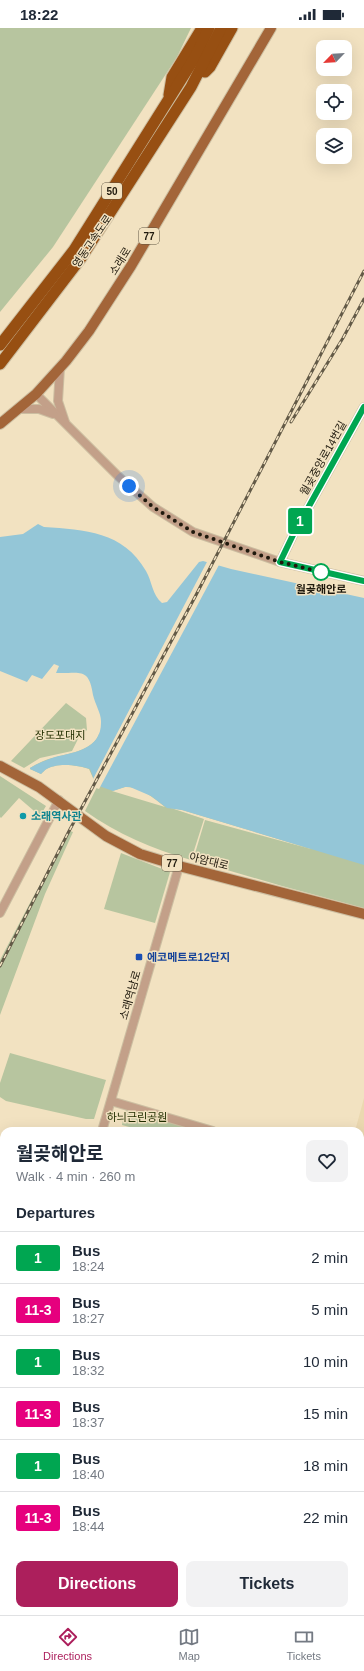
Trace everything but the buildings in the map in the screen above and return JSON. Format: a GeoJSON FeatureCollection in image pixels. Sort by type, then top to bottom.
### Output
{"type":"FeatureCollection","features":[{"type":"Feature","properties":{"kind":"highway"},"geometry":{"type":"LineString","coordinates":[[168,102],[172,77],[202,28]]}},
{"type":"Feature","properties":{"kind":"highway","name":"영동고속도로"},"geometry":{"type":"LineString","coordinates":[[0,345],[74,250],[194,60],[210,28]]}},
{"type":"Feature","properties":{"kind":"highway","name":"영동고속도로"},"geometry":{"type":"LineString","coordinates":[[0,364],[81,258],[191,87],[221,28]]}},
{"type":"Feature","properties":{"kind":"highway"},"geometry":{"type":"LineString","coordinates":[[191,87],[210,66],[232,28]]}},
{"type":"Feature","properties":{"kind":"main road","name":"소래로"},"geometry":{"type":"LineString","coordinates":[[0,424],[36,394],[60,368],[90,331],[131,266],[271,28]]}},
{"type":"Feature","properties":{"kind":"main road","name":"아암대로"},"geometry":{"type":"LineString","coordinates":[[0,766],[39,787],[59,800],[106,836],[140,854],[179,866],[364,914]]}},
{"type":"Feature","properties":{"kind":"street"},"geometry":{"type":"LineString","coordinates":[[60,368],[58,400],[63,421]]}},
{"type":"Feature","properties":{"kind":"street"},"geometry":{"type":"LineString","coordinates":[[36,394],[118,476],[153,507],[193,532],[280,562],[364,581]]}},
{"type":"Feature","properties":{"kind":"street","name":"월곶중앙로14번길"},"geometry":{"type":"LineString","coordinates":[[280,562],[293,535],[364,407]]}},
{"type":"Feature","properties":{"kind":"street"},"geometry":{"type":"LineString","coordinates":[[19,409],[39,409],[50,413],[63,421]]}},
{"type":"Feature","properties":{"kind":"street"},"geometry":{"type":"LineString","coordinates":[[0,913],[59,800]]}},
{"type":"Feature","properties":{"kind":"street","name":"소래역남로"},"geometry":{"type":"LineString","coordinates":[[103,1127],[179,866]]}},
{"type":"Feature","properties":{"kind":"street"},"geometry":{"type":"LineString","coordinates":[[111,1100],[200,1127]]}},
{"type":"Feature","properties":{"kind":"shaded area"},"geometry":{"type":"Polygon","coordinates":[[[364,1098],[364,1127],[356,1127],[364,1098]]]}},
{"type":"Feature","properties":{"kind":"green space"},"geometry":{"type":"Polygon","coordinates":[[[0,28],[191,28],[177,57],[53,247],[0,312],[0,28]]]}},
{"type":"Feature","properties":{"kind":"green space","name":"장도포대지"},"geometry":{"type":"Polygon","coordinates":[[[66,703],[86,718],[87,730],[79,737],[72,751],[40,758],[24,768],[11,761],[66,703]]]}},
{"type":"Feature","properties":{"kind":"green space"},"geometry":{"type":"Polygon","coordinates":[[[99,734],[364,815],[364,908],[193,860],[205,820],[311,849],[171,808],[204,819],[191,860],[163,851],[123,834],[85,811],[97,787],[89,769],[73,765],[61,765],[50,767],[41,774],[30,769],[46,760],[81,750],[92,744],[99,734]],[[125,787],[112,791],[165,807],[146,793],[131,787],[125,787]]]}},
{"type":"Feature","properties":{"kind":"green space"},"geometry":{"type":"Polygon","coordinates":[[[0,776],[46,806],[40,816],[19,798],[1,818],[0,817],[0,776]]]}},
{"type":"Feature","properties":{"kind":"green space"},"geometry":{"type":"Polygon","coordinates":[[[70,831],[73,832],[45,894],[0,1015],[0,960],[70,831]]]}},
{"type":"Feature","properties":{"kind":"green space"},"geometry":{"type":"Polygon","coordinates":[[[121,853],[170,872],[155,923],[104,909],[121,853]]]}},
{"type":"Feature","properties":{"kind":"green space"},"geometry":{"type":"Polygon","coordinates":[[[10,1053],[106,1080],[94,1119],[86,1119],[6,1101],[0,1097],[0,1083],[10,1053]]]}},
{"type":"Feature","properties":{"kind":"green space","name":"하늬근린공원"},"geometry":{"type":"Polygon","coordinates":[[[127,1102],[212,1127],[129,1127],[122,1125],[127,1102]]]}},
{"type":"Feature","properties":{"kind":"water"},"geometry":{"type":"Polygon","coordinates":[[[38,524],[44,527],[88,532],[102,535],[114,540],[137,558],[148,575],[156,596],[162,603],[167,602],[199,562],[203,561],[231,569],[364,598],[364,865],[182,810],[167,808],[151,796],[130,787],[113,791],[96,785],[90,769],[73,765],[61,765],[50,767],[41,774],[30,769],[46,760],[86,748],[97,738],[101,721],[89,679],[82,674],[56,673],[59,666],[54,664],[42,679],[32,675],[27,682],[0,671],[0,537],[23,534],[38,524]]]}},
{"type":"Feature","properties":{"kind":"pier"},"geometry":{"type":"Polygon","coordinates":[[[208,560],[220,563],[99,789],[96,788],[92,781],[208,560]]]}},
{"type":"Feature","properties":{"kind":"railway"},"geometry":{"type":"LineString","coordinates":[[0,966],[68,833],[195,597],[364,271]]}},
{"type":"Feature","properties":{"kind":"railway"},"geometry":{"type":"LineString","coordinates":[[291,422],[343,338],[364,299]]}},
{"type":"Feature","properties":{"kind":"bus line","name":"1"},"geometry":{"type":"LineString","coordinates":[[364,407],[293,535],[280,562],[364,581]]}},
{"type":"Feature","properties":{"kind":"place","name":"월곶해안로"},"geometry":{"type":"Point","coordinates":[321,572]}},
{"type":"Feature","properties":{"kind":"place","name":"소래역사관"},"geometry":{"type":"Point","coordinates":[23,816]}},
{"type":"Feature","properties":{"kind":"place","name":"에코메트로12단지"},"geometry":{"type":"Point","coordinates":[139,957]}},
{"type":"Feature","properties":{"kind":"route"},"geometry":{"type":"LineString","coordinates":[[129,486],[153,507],[193,532],[241,550],[280,562],[325,573],[321,572]]}}]}
